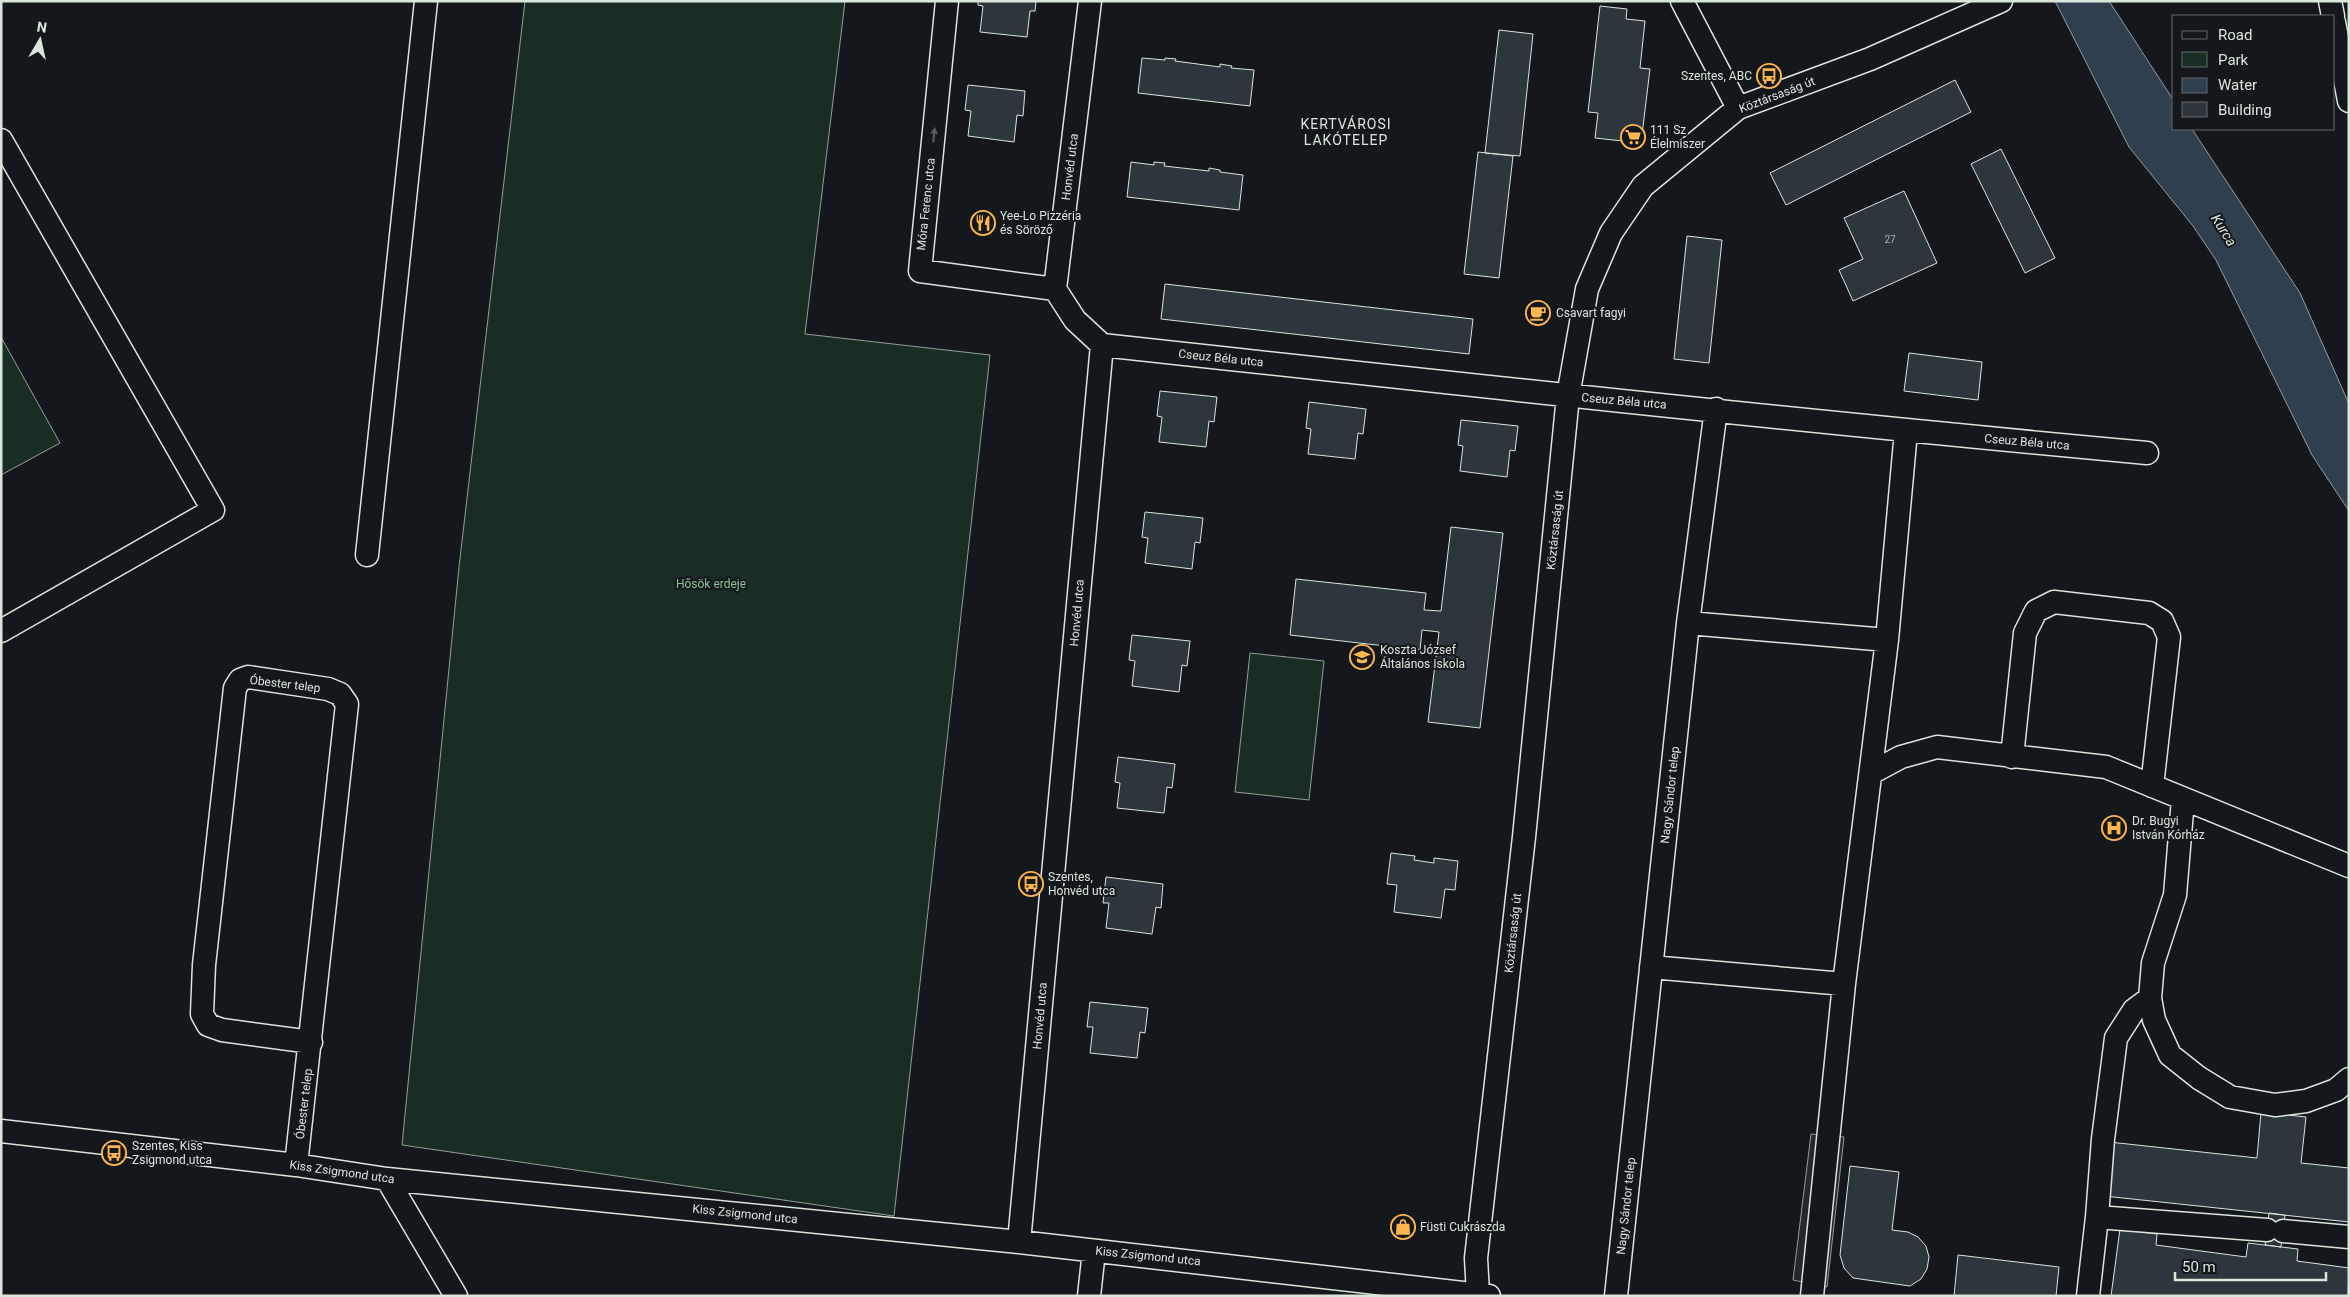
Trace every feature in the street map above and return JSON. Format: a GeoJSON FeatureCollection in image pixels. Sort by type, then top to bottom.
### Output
{"type":"FeatureCollection","features":[{"type":"Feature","properties":{"kind":"street"},"geometry":{"type":"LineString","coordinates":[[367,555],[426,1]]}},
{"type":"Feature","properties":{"kind":"street","name":"Móra Ferenc utca"},"geometry":{"type":"LineString","coordinates":[[947,1],[920,271],[1056,289]]}},
{"type":"Feature","properties":{"kind":"street","name":"Honvéd utca"},"geometry":{"type":"LineString","coordinates":[[1056,289],[1090,1]]}},
{"type":"Feature","properties":{"kind":"street"},"geometry":{"type":"LineString","coordinates":[[1682,1],[1738,108]]}},
{"type":"Feature","properties":{"kind":"street","name":"Köztársaság út"},"geometry":{"type":"LineString","coordinates":[[1484,1295],[1476,1258],[1524,837],[1568,396],[1587,289],[1612,233],[1643,186],[1738,108],[1870,59],[2001,1]]}},
{"type":"Feature","properties":{"kind":"street"},"geometry":{"type":"LineString","coordinates":[[2330,1],[2333,15]]}},
{"type":"Feature","properties":{"kind":"street"},"geometry":{"type":"LineString","coordinates":[[2335,27],[2349,100]]}},
{"type":"Feature","properties":{"kind":"street"},"geometry":{"type":"LineString","coordinates":[[1,140],[213,510],[1,632]]}},
{"type":"Feature","properties":{"kind":"street"},"geometry":{"type":"LineString","coordinates":[[1056,289],[1075,320],[1102,345]]}},
{"type":"Feature","properties":{"kind":"street","name":"Honvéd utca"},"geometry":{"type":"LineString","coordinates":[[1019,1242],[1102,345]]}},
{"type":"Feature","properties":{"kind":"street","name":"Cseuz Béla utca"},"geometry":{"type":"LineString","coordinates":[[1102,345],[1568,396],[1716,409],[1906,431],[2147,452]]}},
{"type":"Feature","properties":{"kind":"street","name":"Nagy Sándor telep"},"geometry":{"type":"LineString","coordinates":[[1616,1296],[1688,623],[1716,409]]}},
{"type":"Feature","properties":{"kind":"street"},"geometry":{"type":"LineString","coordinates":[[1812,1296],[1844,984],[1887,640],[1906,431]]}},
{"type":"Feature","properties":{"kind":"street"},"geometry":{"type":"LineString","coordinates":[[2012,757],[2025,633],[2036,611],[2054,602],[2149,613],[2162,622],[2169,637],[2152,786]]}},
{"type":"Feature","properties":{"kind":"street"},"geometry":{"type":"LineString","coordinates":[[1688,623],[1887,640]]}},
{"type":"Feature","properties":{"kind":"street","name":"Óbester telep"},"geometry":{"type":"LineString","coordinates":[[296,1166],[311,1042],[347,704],[340,694],[328,689],[248,677],[240,680],[235,688],[204,965],[202,1014],[208,1025],[222,1030],[311,1042]]}},
{"type":"Feature","properties":{"kind":"street"},"geometry":{"type":"LineString","coordinates":[[1871,773],[1900,757],[1936,747],[2106,767],[2183,800],[2349,866]]}},
{"type":"Feature","properties":{"kind":"street"},"geometry":{"type":"LineString","coordinates":[[2183,800],[2176,895],[2154,963],[2150,998],[2154,1020],[2170,1054],[2199,1078],[2230,1097],[2275,1105],[2306,1101],[2336,1090],[2349,1079]]}},
{"type":"Feature","properties":{"kind":"street"},"geometry":{"type":"LineString","coordinates":[[1651,968],[1844,984]]}},
{"type":"Feature","properties":{"kind":"street"},"geometry":{"type":"LineString","coordinates":[[2088,1296],[2103,1138],[2116,1038],[2134,1010],[2150,998]]}},
{"type":"Feature","properties":{"kind":"street","name":"Kiss Zsigmond utca"},"geometry":{"type":"LineString","coordinates":[[1,1131],[296,1166],[387,1179],[1019,1242],[1484,1295]]}},
{"type":"Feature","properties":{"kind":"street"},"geometry":{"type":"LineString","coordinates":[[387,1179],[456,1296]]}},
{"type":"Feature","properties":{"kind":"street"},"geometry":{"type":"LineString","coordinates":[[2097,1216],[2349,1237]]}},
{"type":"Feature","properties":{"kind":"street"},"geometry":{"type":"LineString","coordinates":[[1088,1296],[1094,1250]]}},
{"type":"Feature","properties":{"kind":"green space","name":"Hősök erdeje"},"geometry":{"type":"Polygon","coordinates":[[[525,1],[845,1],[805,334],[990,355],[894,1216],[402,1145],[459,567],[525,1]]]}},
{"type":"Feature","properties":{"kind":"green space"},"geometry":{"type":"Polygon","coordinates":[[[1,337],[60,443],[1,475],[1,337]]]}},
{"type":"Feature","properties":{"kind":"green space"},"geometry":{"type":"Polygon","coordinates":[[[1250,653],[1324,661],[1309,800],[1235,792],[1250,653]]]}},
{"type":"Feature","properties":{"kind":"shaded area"},"geometry":{"type":"Polygon","coordinates":[[[1811,1134],[1844,1137],[1827,1287],[1793,1280],[1811,1134]]]}},
{"type":"Feature","properties":{"kind":"water","name":"Kurca"},"geometry":{"type":"Polygon","coordinates":[[[2055,1],[2109,1],[2172,98],[2172,130],[2193,130],[2300,293],[2349,404],[2349,511],[2312,455],[2216,260],[2193,226],[2129,147],[2055,1]]]}},
{"type":"Feature","properties":{"kind":"building"},"geometry":{"type":"Polygon","coordinates":[[[978,1],[1036,1],[1035,11],[1030,11],[1027,37],[980,32],[983,6],[978,5],[978,1]]]}},
{"type":"Feature","properties":{"kind":"building"},"geometry":{"type":"Polygon","coordinates":[[[1600,6],[1627,9],[1626,19],[1645,21],[1640,68],[1650,69],[1641,143],[1595,138],[1598,113],[1588,112],[1600,6]]]}},
{"type":"Feature","properties":{"kind":"building"},"geometry":{"type":"Polygon","coordinates":[[[1499,30],[1533,34],[1520,156],[1485,153],[1499,30]]]}},
{"type":"Feature","properties":{"kind":"building"},"geometry":{"type":"Polygon","coordinates":[[[1142,58],[1176,59],[1175,61],[1220,67],[1220,64],[1232,66],[1231,68],[1254,70],[1250,106],[1138,93],[1142,58]]]}},
{"type":"Feature","properties":{"kind":"building"},"geometry":{"type":"Polygon","coordinates":[[[1955,80],[1971,112],[1786,205],[1770,173],[1955,80]]]}},
{"type":"Feature","properties":{"kind":"building"},"geometry":{"type":"Polygon","coordinates":[[[968,85],[1025,91],[1023,116],[1017,115],[1014,142],[968,136],[971,111],[965,110],[968,85]]]}},
{"type":"Feature","properties":{"kind":"building"},"geometry":{"type":"Polygon","coordinates":[[[2001,149],[2055,258],[2025,273],[1971,164],[2001,149]]]}},
{"type":"Feature","properties":{"kind":"building"},"geometry":{"type":"Polygon","coordinates":[[[1478,152],[1513,156],[1499,278],[1464,274],[1478,152]]]}},
{"type":"Feature","properties":{"kind":"building"},"geometry":{"type":"Polygon","coordinates":[[[1131,162],[1154,165],[1154,162],[1165,163],[1164,166],[1209,171],[1209,168],[1220,170],[1220,172],[1243,175],[1239,210],[1127,197],[1131,162]]]}},
{"type":"Feature","properties":{"kind":"building"},"geometry":{"type":"Polygon","coordinates":[[[1904,191],[1937,263],[1853,301],[1839,270],[1863,259],[1844,218],[1904,191]]]}},
{"type":"Feature","properties":{"kind":"building"},"geometry":{"type":"Polygon","coordinates":[[[1687,236],[1722,240],[1709,363],[1674,359],[1687,236]]]}},
{"type":"Feature","properties":{"kind":"building"},"geometry":{"type":"Polygon","coordinates":[[[1165,284],[1473,319],[1469,354],[1161,319],[1165,284]]]}},
{"type":"Feature","properties":{"kind":"building"},"geometry":{"type":"Polygon","coordinates":[[[1909,353],[1982,362],[1978,400],[1904,391],[1909,353]]]}},
{"type":"Feature","properties":{"kind":"building"},"geometry":{"type":"Polygon","coordinates":[[[1160,391],[1217,397],[1214,422],[1209,421],[1206,447],[1159,442],[1162,417],[1157,416],[1160,391]]]}},
{"type":"Feature","properties":{"kind":"building"},"geometry":{"type":"Polygon","coordinates":[[[1309,402],[1366,409],[1363,434],[1358,433],[1355,459],[1308,454],[1311,429],[1306,428],[1309,402]]]}},
{"type":"Feature","properties":{"kind":"building"},"geometry":{"type":"Polygon","coordinates":[[[1461,420],[1518,426],[1515,451],[1510,450],[1507,477],[1460,471],[1463,446],[1458,445],[1461,420]]]}},
{"type":"Feature","properties":{"kind":"building"},"geometry":{"type":"Polygon","coordinates":[[[1145,512],[1203,518],[1200,543],[1195,542],[1192,569],[1145,563],[1148,538],[1142,537],[1145,512]]]}},
{"type":"Feature","properties":{"kind":"building"},"geometry":{"type":"Polygon","coordinates":[[[1451,527],[1503,533],[1480,728],[1428,722],[1439,632],[1422,630],[1420,650],[1290,635],[1296,579],[1426,593],[1424,610],[1441,611],[1451,527]]]}},
{"type":"Feature","properties":{"kind":"building"},"geometry":{"type":"Polygon","coordinates":[[[1132,635],[1190,641],[1187,666],[1182,665],[1179,692],[1132,686],[1135,661],[1129,660],[1132,635]]]}},
{"type":"Feature","properties":{"kind":"building"},"geometry":{"type":"Polygon","coordinates":[[[1118,757],[1175,764],[1172,788],[1167,787],[1164,813],[1117,808],[1120,783],[1115,782],[1118,757]]]}},
{"type":"Feature","properties":{"kind":"building"},"geometry":{"type":"Polygon","coordinates":[[[1391,853],[1415,856],[1414,860],[1434,863],[1434,858],[1458,861],[1455,890],[1445,889],[1441,918],[1394,912],[1397,885],[1387,884],[1391,853]]]}},
{"type":"Feature","properties":{"kind":"building"},"geometry":{"type":"Polygon","coordinates":[[[1106,877],[1163,884],[1161,908],[1156,907],[1152,934],[1106,928],[1109,903],[1103,903],[1106,877]]]}},
{"type":"Feature","properties":{"kind":"building"},"geometry":{"type":"Polygon","coordinates":[[[1090,1002],[1148,1008],[1145,1033],[1140,1032],[1137,1058],[1090,1053],[1093,1027],[1087,1027],[1090,1002]]]}},
{"type":"Feature","properties":{"kind":"building"},"geometry":{"type":"Polygon","coordinates":[[[2261,1112],[2306,1117],[2301,1163],[2349,1168],[2349,1222],[2104,1196],[2109,1142],[2257,1158],[2261,1112]]]}},
{"type":"Feature","properties":{"kind":"building"},"geometry":{"type":"Polygon","coordinates":[[[1850,1166],[1899,1172],[1892,1230],[1908,1232],[1918,1237],[1926,1246],[1929,1257],[1927,1269],[1921,1279],[1910,1286],[1853,1278],[1844,1268],[1840,1255],[1850,1166]]]}},
{"type":"Feature","properties":{"kind":"building"},"geometry":{"type":"Polygon","coordinates":[[[2269,1213],[2285,1215],[2281,1247],[2265,1245],[2269,1213]]]}},
{"type":"Feature","properties":{"kind":"building"},"geometry":{"type":"Polygon","coordinates":[[[2120,1229],[2157,1234],[2156,1245],[2246,1257],[2248,1243],[2298,1249],[2297,1261],[2349,1268],[2348,1296],[2111,1296],[2120,1229]]]}},
{"type":"Feature","properties":{"kind":"building"},"geometry":{"type":"Polygon","coordinates":[[[1958,1255],[2059,1267],[2056,1296],[1954,1296],[1958,1255]]]}},
{"type":"Feature","properties":{"kind":"place","name":"Szentes, ABC"},"geometry":{"type":"Point","coordinates":[1769,76]}},
{"type":"Feature","properties":{"kind":"place","name":"111 Sz Élelmiszer"},"geometry":{"type":"Point","coordinates":[1633,137]}},
{"type":"Feature","properties":{"kind":"place","name":"Yee-Lo Pizzéria és Söröző"},"geometry":{"type":"Point","coordinates":[983,223]}},
{"type":"Feature","properties":{"kind":"place","name":"Csavart fagyi"},"geometry":{"type":"Point","coordinates":[1538,313]}},
{"type":"Feature","properties":{"kind":"place","name":"Koszta József Általános Iskola"},"geometry":{"type":"Point","coordinates":[1362,657]}},
{"type":"Feature","properties":{"kind":"place","name":"Dr. Bugyi István Kórház"},"geometry":{"type":"Point","coordinates":[2114,828]}},
{"type":"Feature","properties":{"kind":"place","name":"Szentes, Honvéd utca"},"geometry":{"type":"Point","coordinates":[1031,884]}},
{"type":"Feature","properties":{"kind":"place","name":"Szentes, Kiss Zsigmond utca"},"geometry":{"type":"Point","coordinates":[114,1153]}},
{"type":"Feature","properties":{"kind":"place","name":"Füsti Cukrászda"},"geometry":{"type":"Point","coordinates":[1403,1227]}},
{"type":"Feature","properties":{"kind":"district","name":"KERTVÁROSI LAKÓTELEP"},"geometry":{"type":"Point","coordinates":[1346,132]}}]}
